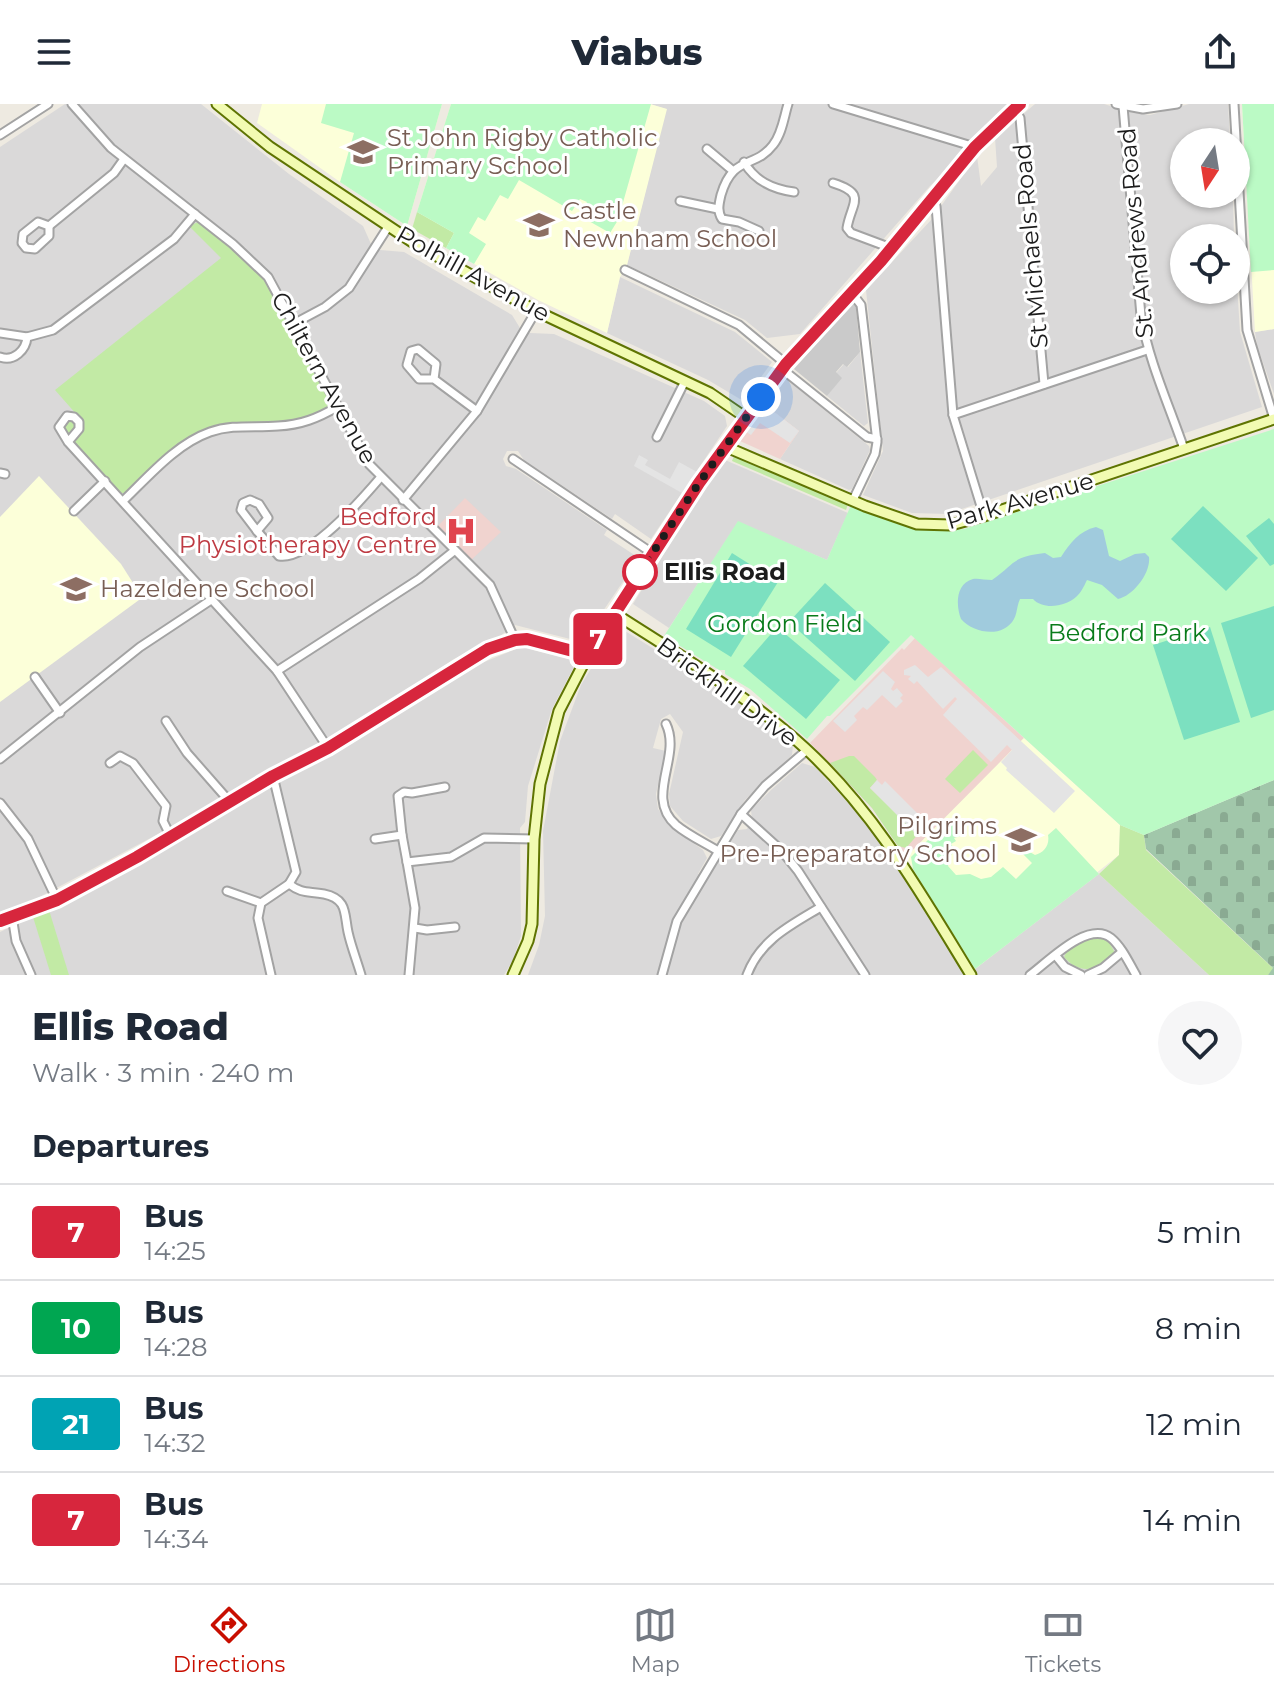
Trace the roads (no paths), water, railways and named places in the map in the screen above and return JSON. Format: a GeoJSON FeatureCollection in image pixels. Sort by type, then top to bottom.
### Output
{"type":"FeatureCollection","features":[{"type":"Feature","properties":{"kind":"street"},"geometry":{"type":"LineString","coordinates":[[0,135],[48,104]]}},
{"type":"Feature","properties":{"kind":"street","name":"Chiltern Avenue"},"geometry":{"type":"LineString","coordinates":[[72,104],[98,135],[124,159],[259,266],[278,291],[362,454],[380,478],[490,585],[515,640]]}},
{"type":"Feature","properties":{"kind":"street","name":"Polhill Avenue"},"geometry":{"type":"LineString","coordinates":[[216,104],[270,147],[388,227],[475,280],[710,393],[745,417]]}},
{"type":"Feature","properties":{"kind":"street"},"geometry":{"type":"LineString","coordinates":[[759,231],[722,219],[718,209],[732,170],[772,147],[781,130],[788,104]]}},
{"type":"Feature","properties":{"kind":"street"},"geometry":{"type":"LineString","coordinates":[[1120,105],[1143,109],[1177,104]]}},
{"type":"Feature","properties":{"kind":"street"},"geometry":{"type":"LineString","coordinates":[[1234,104],[1247,330],[1274,419]]}},
{"type":"Feature","properties":{"kind":"street"},"geometry":{"type":"LineString","coordinates":[[838,105],[975,147]]}},
{"type":"Feature","properties":{"kind":"street","name":"St. Andrews Road"},"geometry":{"type":"LineString","coordinates":[[1120,105],[1147,350],[1184,449]]}},
{"type":"Feature","properties":{"kind":"street"},"geometry":{"type":"LineString","coordinates":[[513,975],[532,924],[534,839],[540,784],[559,711],[588,655],[724,446],[784,366],[891,248],[975,147],[1017,106]]}},
{"type":"Feature","properties":{"kind":"street","name":"St Michaels Road"},"geometry":{"type":"LineString","coordinates":[[1017,106],[1044,384]]}},
{"type":"Feature","properties":{"kind":"street"},"geometry":{"type":"LineString","coordinates":[[707,149],[732,170]]}},
{"type":"Feature","properties":{"kind":"street"},"geometry":{"type":"LineString","coordinates":[[49,226],[114,173],[124,159]]}},
{"type":"Feature","properties":{"kind":"street"},"geometry":{"type":"LineString","coordinates":[[744,162],[759,180],[794,192]]}},
{"type":"Feature","properties":{"kind":"street"},"geometry":{"type":"LineString","coordinates":[[833,183],[852,191],[856,198],[847,228],[851,233],[891,248]]}},
{"type":"Feature","properties":{"kind":"street"},"geometry":{"type":"LineString","coordinates":[[680,201],[718,209]]}},
{"type":"Feature","properties":{"kind":"street"},"geometry":{"type":"LineString","coordinates":[[930,201],[936,206],[953,415],[984,516]]}},
{"type":"Feature","properties":{"kind":"street"},"geometry":{"type":"LineString","coordinates":[[0,333],[27,337],[53,330],[174,239],[195,214]]}},
{"type":"Feature","properties":{"kind":"street"},"geometry":{"type":"LineString","coordinates":[[295,323],[325,307],[349,288],[388,227]]}},
{"type":"Feature","properties":{"kind":"street"},"geometry":{"type":"LineString","coordinates":[[625,270],[739,325],[867,437],[877,439]]}},
{"type":"Feature","properties":{"kind":"street"},"geometry":{"type":"LineString","coordinates":[[851,292],[861,305],[877,439],[875,454],[853,500]]}},
{"type":"Feature","properties":{"kind":"street"},"geometry":{"type":"LineString","coordinates":[[403,500],[477,411],[536,311]]}},
{"type":"Feature","properties":{"kind":"street"},"geometry":{"type":"LineString","coordinates":[[0,357],[10,358],[24,349],[27,337]]}},
{"type":"Feature","properties":{"kind":"street"},"geometry":{"type":"LineString","coordinates":[[434,379],[436,364],[418,349],[411,351],[407,365],[419,379],[434,379],[477,411]]}},
{"type":"Feature","properties":{"kind":"street"},"geometry":{"type":"LineString","coordinates":[[953,415],[1147,350]]}},
{"type":"Feature","properties":{"kind":"street"},"geometry":{"type":"LineString","coordinates":[[657,437],[685,381]]}},
{"type":"Feature","properties":{"kind":"street"},"geometry":{"type":"LineString","coordinates":[[123,501],[179,450],[210,432],[245,426],[299,424],[337,407]]}},
{"type":"Feature","properties":{"kind":"street","name":"Park Avenue"},"geometry":{"type":"LineString","coordinates":[[724,446],[917,524],[951,525],[1274,419]]}},
{"type":"Feature","properties":{"kind":"street"},"geometry":{"type":"LineString","coordinates":[[68,442],[277,671],[328,748]]}},
{"type":"Feature","properties":{"kind":"street"},"geometry":{"type":"LineString","coordinates":[[513,459],[652,553]]}},
{"type":"Feature","properties":{"kind":"street"},"geometry":{"type":"LineString","coordinates":[[257,531],[279,556],[289,557],[339,524],[380,478]]}},
{"type":"Feature","properties":{"kind":"street"},"geometry":{"type":"LineString","coordinates":[[74,511],[105,481]]}},
{"type":"Feature","properties":{"kind":"street"},"geometry":{"type":"LineString","coordinates":[[277,671],[419,579],[454,551]]}},
{"type":"Feature","properties":{"kind":"street"},"geometry":{"type":"LineString","coordinates":[[0,759],[140,647],[211,600]]}},
{"type":"Feature","properties":{"kind":"street","name":"Brickhill Drive"},"geometry":{"type":"LineString","coordinates":[[614,613],[745,699],[807,750],[864,812],[899,859],[971,975]]}},
{"type":"Feature","properties":{"kind":"street"},"geometry":{"type":"LineString","coordinates":[[0,921],[57,900],[171,837],[273,776],[328,748],[488,649],[515,640],[540,641],[588,655]]}},
{"type":"Feature","properties":{"kind":"street"},"geometry":{"type":"LineString","coordinates":[[35,677],[60,713]]}},
{"type":"Feature","properties":{"kind":"street"},"geometry":{"type":"LineString","coordinates":[[166,721],[187,753],[230,802]]}},
{"type":"Feature","properties":{"kind":"street"},"geometry":{"type":"LineString","coordinates":[[666,724],[672,746],[662,791],[665,809],[676,826],[718,851]]}},
{"type":"Feature","properties":{"kind":"street"},"geometry":{"type":"LineString","coordinates":[[662,975],[677,921],[741,814],[765,786],[807,750]]}},
{"type":"Feature","properties":{"kind":"street"},"geometry":{"type":"LineString","coordinates":[[110,763],[120,756],[133,763],[166,806],[163,821],[171,837]]}},
{"type":"Feature","properties":{"kind":"street"},"geometry":{"type":"LineString","coordinates":[[271,975],[258,918],[261,903],[289,884],[296,872],[273,776]]}},
{"type":"Feature","properties":{"kind":"street"},"geometry":{"type":"LineString","coordinates":[[409,975],[415,908],[398,796],[404,792],[445,787]]}},
{"type":"Feature","properties":{"kind":"street"},"geometry":{"type":"LineString","coordinates":[[0,803],[28,839],[57,900]]}},
{"type":"Feature","properties":{"kind":"street"},"geometry":{"type":"LineString","coordinates":[[741,814],[782,851],[865,975]]}},
{"type":"Feature","properties":{"kind":"street"},"geometry":{"type":"LineString","coordinates":[[375,839],[402,835]]}},
{"type":"Feature","properties":{"kind":"street"},"geometry":{"type":"LineString","coordinates":[[407,862],[451,857],[484,838],[534,839]]}},
{"type":"Feature","properties":{"kind":"street"},"geometry":{"type":"LineString","coordinates":[[289,884],[301,893],[324,894],[338,900],[347,912],[348,933],[361,975]]}},
{"type":"Feature","properties":{"kind":"street"},"geometry":{"type":"LineString","coordinates":[[227,891],[261,903]]}},
{"type":"Feature","properties":{"kind":"street"},"geometry":{"type":"LineString","coordinates":[[747,975],[773,937],[821,907]]}},
{"type":"Feature","properties":{"kind":"street"},"geometry":{"type":"LineString","coordinates":[[12,916],[16,941],[31,975]]}},
{"type":"Feature","properties":{"kind":"street"},"geometry":{"type":"LineString","coordinates":[[415,928],[455,927]]}},
{"type":"Feature","properties":{"kind":"street"},"geometry":{"type":"LineString","coordinates":[[1030,975],[1090,933],[1107,935],[1136,975]]}},
{"type":"Feature","properties":{"kind":"street"},"geometry":{"type":"LineString","coordinates":[[1088,975],[1103,968],[1122,952]]}},
{"type":"Feature","properties":{"kind":"street"},"geometry":{"type":"LineString","coordinates":[[1056,956],[1065,967],[1081,975]]}},
{"type":"Feature","properties":{"kind":"water"},"geometry":{"type":"Polygon","coordinates":[[[1096,527],[1103,530],[1109,556],[1120,561],[1135,554],[1145,553],[1149,557],[1144,577],[1124,597],[1118,599],[1102,585],[1087,580],[1078,595],[1060,605],[1048,606],[1033,599],[1020,599],[1014,619],[1003,629],[988,632],[973,628],[961,619],[958,596],[967,582],[992,580],[1026,557],[1045,553],[1053,558],[1061,557],[1076,538],[1096,527]]]}},
{"type":"Feature","properties":{"kind":"place","name":"St John Rigby Catholic Primary School"},"geometry":{"type":"Point","coordinates":[363,152]}},
{"type":"Feature","properties":{"kind":"place","name":"Castle Newnham School"},"geometry":{"type":"Point","coordinates":[539,225]}},
{"type":"Feature","properties":{"kind":"place","name":"Bedford Physiotherapy Centre"},"geometry":{"type":"Point","coordinates":[461,531]}},
{"type":"Feature","properties":{"kind":"place","name":"Ellis Road"},"geometry":{"type":"Point","coordinates":[640,572]}},
{"type":"Feature","properties":{"kind":"place","name":"Hazeldene School"},"geometry":{"type":"Point","coordinates":[76,589]}},
{"type":"Feature","properties":{"kind":"place","name":"Pilgrims Pre-Preparatory School"},"geometry":{"type":"Point","coordinates":[1021,840]}},
{"type":"Feature","properties":{"kind":"park label","name":"Gordon Field"},"geometry":{"type":"Point","coordinates":[785,624]}},
{"type":"Feature","properties":{"kind":"park label","name":"Bedford Park"},"geometry":{"type":"Point","coordinates":[1127,633]}}]}
